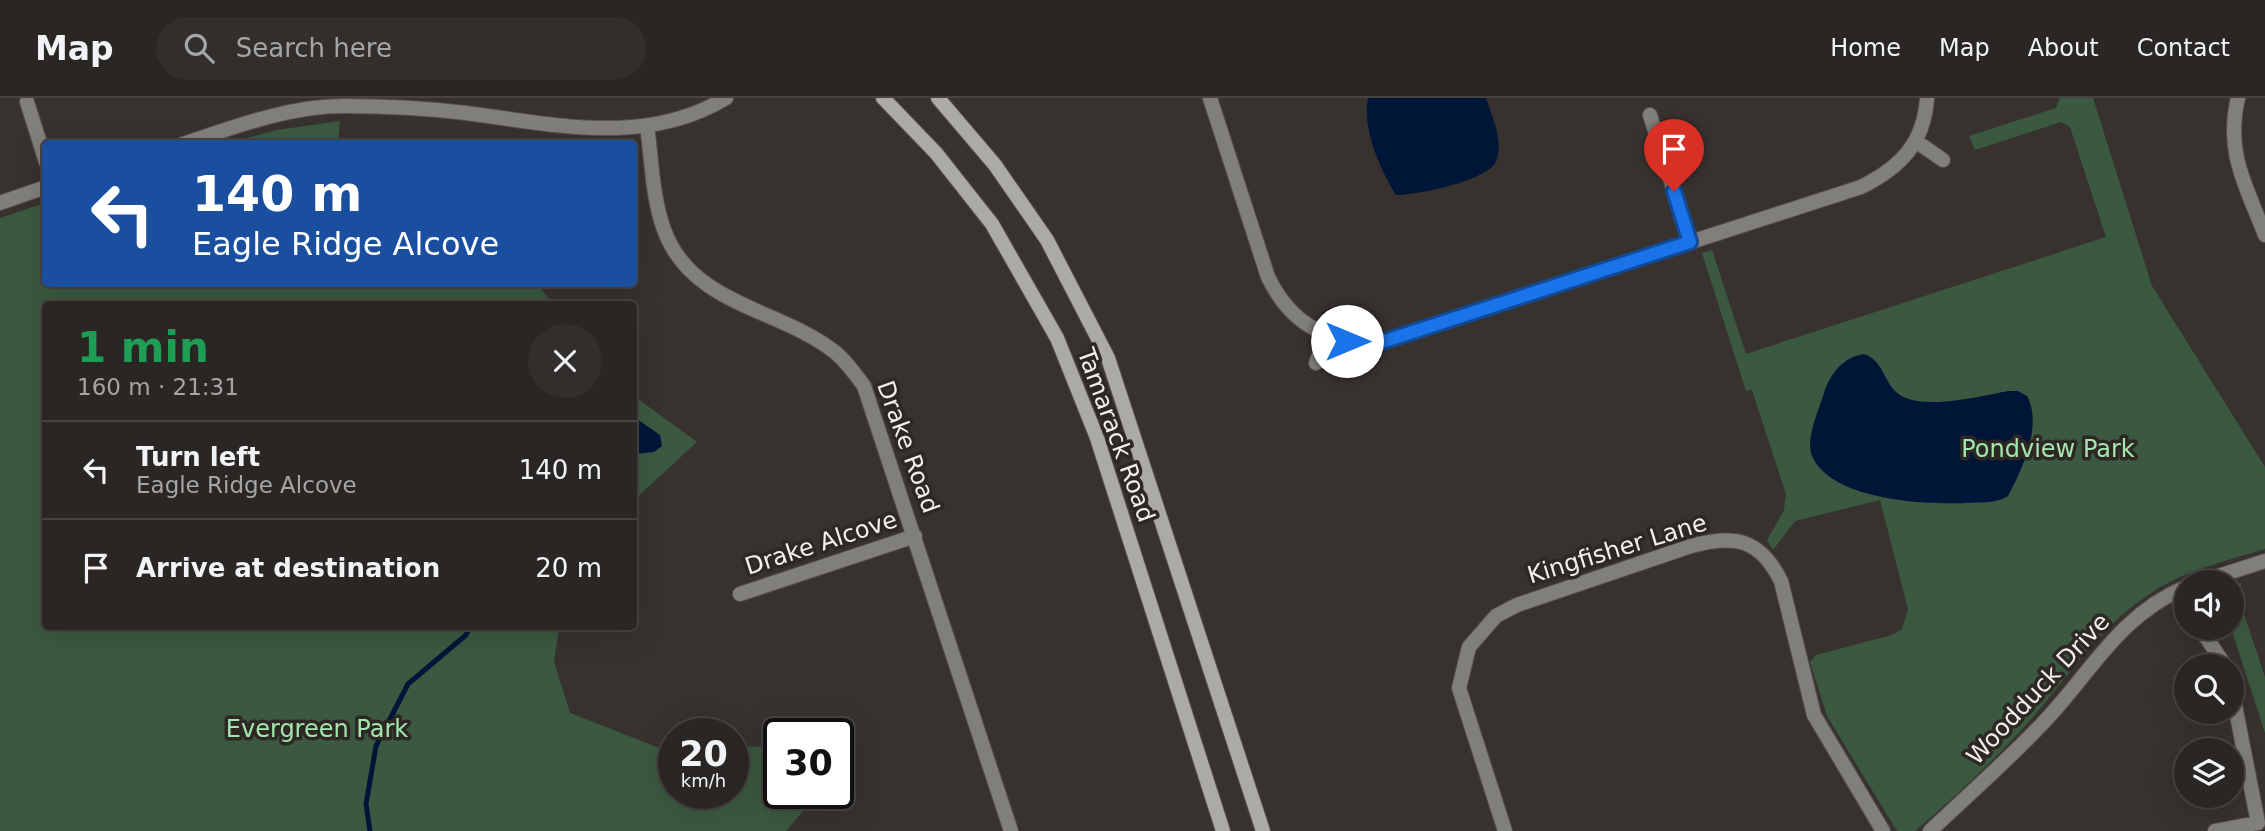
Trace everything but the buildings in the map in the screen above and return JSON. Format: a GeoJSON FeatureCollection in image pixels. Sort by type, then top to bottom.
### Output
{"type":"FeatureCollection","features":[{"type":"Feature","properties":{"kind":"street"},"geometry":{"type":"LineString","coordinates":[[195,140],[307,104],[406,107],[579,129],[647,126],[685,116],[726,98]]}},
{"type":"Feature","properties":{"kind":"street","name":"Tamarack Road"},"geometry":{"type":"LineString","coordinates":[[883,98],[936,153],[992,225],[1057,338],[1097,438],[1223,831]]}},
{"type":"Feature","properties":{"kind":"street","name":"Tamarack Road"},"geometry":{"type":"LineString","coordinates":[[938,98],[995,165],[1046,240],[1108,358],[1263,831]]}},
{"type":"Feature","properties":{"kind":"street"},"geometry":{"type":"LineString","coordinates":[[1210,98],[1268,277],[1278,297],[1300,320],[1326,336],[1347,341],[1385,341],[1861,187],[1903,162],[1917,142],[1926,118],[1927,98]]}},
{"type":"Feature","properties":{"kind":"street"},"geometry":{"type":"LineString","coordinates":[[2238,98],[2232,138],[2235,158],[2265,235]]}},
{"type":"Feature","properties":{"kind":"street"},"geometry":{"type":"LineString","coordinates":[[27,102],[42,149]]}},
{"type":"Feature","properties":{"kind":"street"},"geometry":{"type":"LineString","coordinates":[[1650,115],[1690,242]]}},
{"type":"Feature","properties":{"kind":"street","name":"Drake Road"},"geometry":{"type":"LineString","coordinates":[[647,126],[660,215],[676,254],[706,284],[820,342],[852,370],[872,403],[1010,831]]}},
{"type":"Feature","properties":{"kind":"street"},"geometry":{"type":"LineString","coordinates":[[1917,142],[1943,160]]}},
{"type":"Feature","properties":{"kind":"street"},"geometry":{"type":"LineString","coordinates":[[0,203],[42,188]]}},
{"type":"Feature","properties":{"kind":"street"},"geometry":{"type":"LineString","coordinates":[[1316,363],[1326,336]]}},
{"type":"Feature","properties":{"kind":"street","name":"Drake Alcove"},"geometry":{"type":"LineString","coordinates":[[740,594],[915,536]]}},
{"type":"Feature","properties":{"kind":"street","name":"Kingfisher Lane"},"geometry":{"type":"LineString","coordinates":[[1505,831],[1459,688],[1461,669],[1469,647],[1483,628],[1496,616],[1546,594],[1692,546],[1713,540],[1735,539],[1755,547],[1774,566],[1782,582],[1814,715],[1883,831]]}},
{"type":"Feature","properties":{"kind":"street"},"geometry":{"type":"LineString","coordinates":[[2237,570],[2265,561]]}},
{"type":"Feature","properties":{"kind":"street","name":"Woodduck Drive"},"geometry":{"type":"LineString","coordinates":[[1930,831],[2045,722],[2102,650],[2149,608],[2174,593]]}},
{"type":"Feature","properties":{"kind":"street"},"geometry":{"type":"LineString","coordinates":[[2215,831],[2258,823],[2239,724]]}},
{"type":"Feature","properties":{"kind":"green space","name":"Pondview Park"},"geometry":{"type":"Polygon","coordinates":[[[2060,98],[2093,98],[2152,286],[2265,467],[2265,549],[2198,570],[2174,570],[2174,580],[2133,606],[2102,634],[2034,716],[1976,776],[1915,831],[1897,831],[1827,716],[1810,662],[1816,655],[1892,635],[1902,629],[1908,609],[1880,500],[1795,521],[1773,550],[1767,540],[1784,510],[1786,494],[1752,390],[1746,391],[1702,253],[1712,250],[1746,354],[2106,237],[2070,127],[2061,122],[1975,150],[1969,136],[2056,108],[2060,98]]]}},
{"type":"Feature","properties":{"kind":"green space"},"geometry":{"type":"Polygon","coordinates":[[[340,121],[338,140],[239,140],[277,130],[340,121]]]}},
{"type":"Feature","properties":{"kind":"green space","name":"Evergreen Park"},"geometry":{"type":"Polygon","coordinates":[[[42,204],[42,287],[539,287],[551,301],[42,301],[42,630],[559,630],[554,662],[570,713],[658,747],[658,809],[749,809],[749,747],[763,746],[763,809],[805,809],[786,831],[0,831],[0,218],[42,204]]]}},
{"type":"Feature","properties":{"kind":"green space"},"geometry":{"type":"Polygon","coordinates":[[[637,398],[697,442],[637,497],[637,398]]]}},
{"type":"Feature","properties":{"kind":"green space"},"geometry":{"type":"Polygon","coordinates":[[[2244,614],[2265,677],[2265,733],[2244,668],[2244,654],[2239,654],[2235,640],[2244,640],[2244,614]]]}},
{"type":"Feature","properties":{"kind":"water"},"geometry":{"type":"Polygon","coordinates":[[[1368,98],[1486,98],[1498,137],[1496,161],[1480,175],[1466,181],[1435,190],[1396,195],[1384,173],[1370,135],[1368,98]]]}},
{"type":"Feature","properties":{"kind":"water"},"geometry":{"type":"Polygon","coordinates":[[[1864,354],[1875,360],[1891,386],[1905,398],[1917,401],[1949,401],[2008,391],[2018,391],[2027,396],[2033,420],[2032,434],[2024,461],[2008,496],[1982,502],[1904,501],[1858,491],[1822,471],[1812,456],[1810,441],[1824,393],[1838,368],[1850,359],[1864,354]]]}},
{"type":"Feature","properties":{"kind":"water"},"geometry":{"type":"Polygon","coordinates":[[[637,419],[660,435],[662,446],[654,452],[637,454],[637,419]]]}},
{"type":"Feature","properties":{"kind":"waterway"},"geometry":{"type":"LineString","coordinates":[[370,831],[366,804],[376,746],[408,684],[466,635],[468,630]]}},
{"type":"Feature","properties":{"kind":"route"},"geometry":{"type":"LineString","coordinates":[[1347,341],[1385,341],[1690,242],[1674,191]]}}]}
